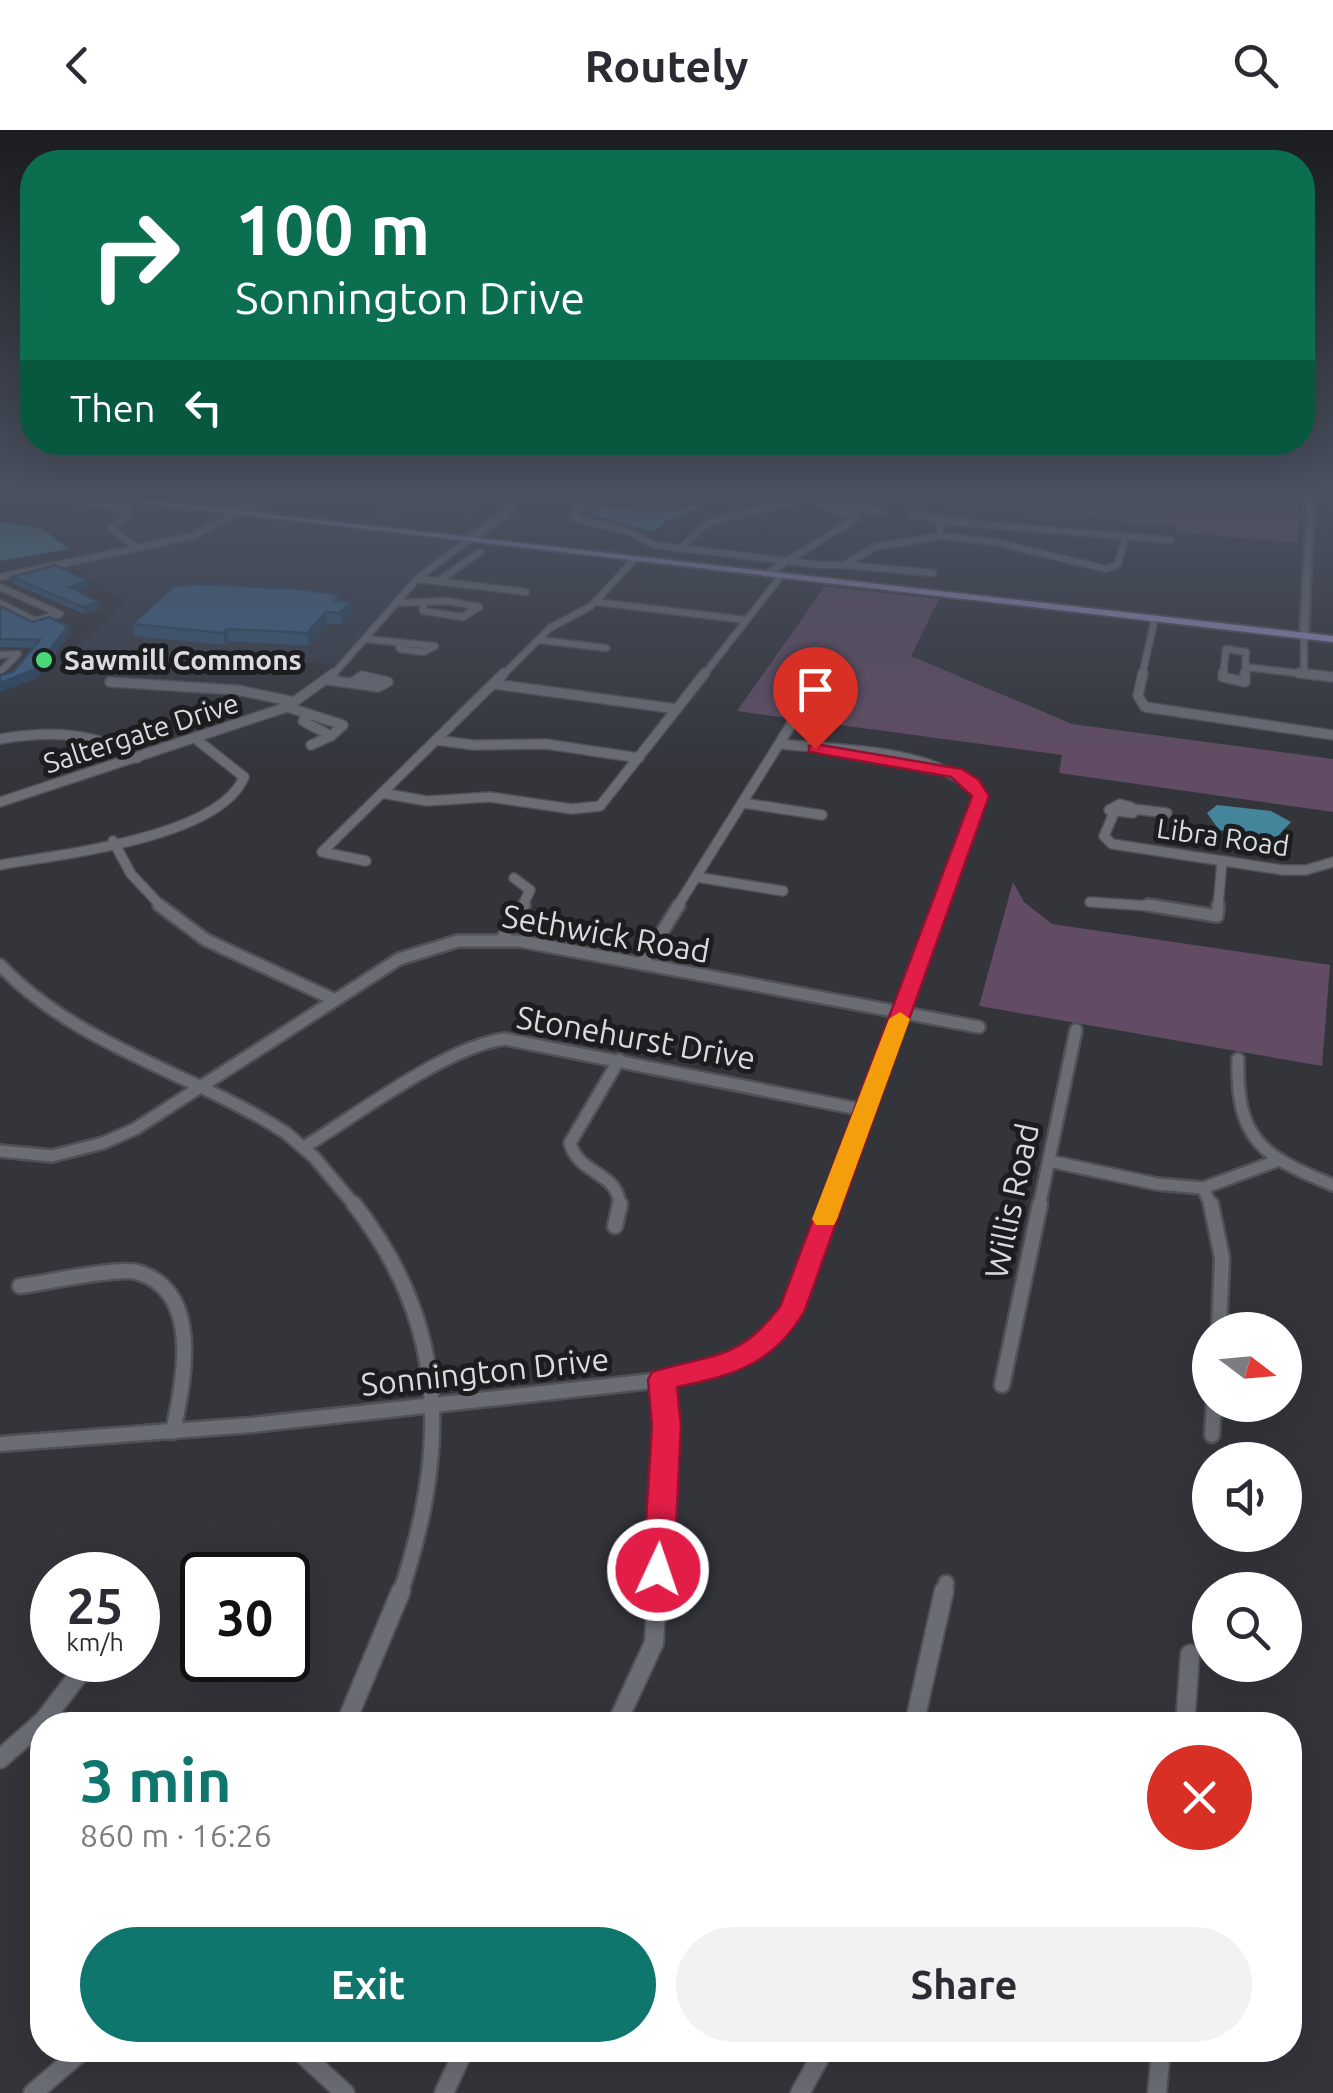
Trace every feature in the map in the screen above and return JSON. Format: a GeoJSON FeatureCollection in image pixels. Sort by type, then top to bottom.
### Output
{"type":"FeatureCollection","features":[{"type":"Feature","properties":{"kind":"main road"},"geometry":{"type":"LineString","coordinates":[[874,587],[1333,639]]}},
{"type":"Feature","properties":{"kind":"street"},"geometry":{"type":"LineString","coordinates":[[0,587],[60,614],[35,622],[0,602]]}},
{"type":"Feature","properties":{"kind":"street","name":"Saltergate Drive"},"geometry":{"type":"LineString","coordinates":[[0,802],[291,705],[328,680],[411,587]]}},
{"type":"Feature","properties":{"kind":"street"},"geometry":{"type":"LineString","coordinates":[[478,587],[526,592]]}},
{"type":"Feature","properties":{"kind":"street"},"geometry":{"type":"LineString","coordinates":[[366,861],[322,852],[539,640],[596,602],[610,587]]}},
{"type":"Feature","properties":{"kind":"street"},"geometry":{"type":"LineString","coordinates":[[382,793],[427,801],[490,797],[592,808],[606,802],[746,620],[779,587]]}},
{"type":"Feature","properties":{"kind":"street"},"geometry":{"type":"LineString","coordinates":[[1304,674],[1306,587]]}},
{"type":"Feature","properties":{"kind":"street"},"geometry":{"type":"LineString","coordinates":[[0,602],[20,596]]}},
{"type":"Feature","properties":{"kind":"street"},"geometry":{"type":"LineString","coordinates":[[396,603],[422,605],[434,600],[479,607],[463,616],[423,611],[422,605]]}},
{"type":"Feature","properties":{"kind":"street"},"geometry":{"type":"LineString","coordinates":[[596,602],[746,620]]}},
{"type":"Feature","properties":{"kind":"street"},"geometry":{"type":"LineString","coordinates":[[1155,618],[1138,702],[1170,714],[1333,735]]}},
{"type":"Feature","properties":{"kind":"street"},"geometry":{"type":"LineString","coordinates":[[365,639],[398,643]]}},
{"type":"Feature","properties":{"kind":"street"},"geometry":{"type":"LineString","coordinates":[[539,640],[606,648]]}},
{"type":"Feature","properties":{"kind":"street"},"geometry":{"type":"LineString","coordinates":[[1224,651],[1246,652],[1246,667],[1245,682],[1224,680],[1224,651]]}},
{"type":"Feature","properties":{"kind":"street"},"geometry":{"type":"LineString","coordinates":[[0,655],[18,654],[0,672]]}},
{"type":"Feature","properties":{"kind":"street"},"geometry":{"type":"LineString","coordinates":[[1246,667],[1333,677]]}},
{"type":"Feature","properties":{"kind":"street"},"geometry":{"type":"LineString","coordinates":[[328,680],[352,683]]}},
{"type":"Feature","properties":{"kind":"street"},"geometry":{"type":"LineString","coordinates":[[110,682],[237,690],[291,705],[308,715],[328,716],[343,725],[311,745]]}},
{"type":"Feature","properties":{"kind":"street"},"geometry":{"type":"LineString","coordinates":[[494,684],[677,710]]}},
{"type":"Feature","properties":{"kind":"street"},"geometry":{"type":"LineString","coordinates":[[308,715],[303,720],[331,736]]}},
{"type":"Feature","properties":{"kind":"street"},"geometry":{"type":"LineString","coordinates":[[642,964],[794,720]]}},
{"type":"Feature","properties":{"kind":"street"},"geometry":{"type":"LineString","coordinates":[[0,739],[23,735],[86,738],[112,744],[137,758]]}},
{"type":"Feature","properties":{"kind":"street"},"geometry":{"type":"LineString","coordinates":[[0,865],[206,818],[238,797],[244,776],[196,739]]}},
{"type":"Feature","properties":{"kind":"street"},"geometry":{"type":"LineString","coordinates":[[436,740],[473,746],[546,744],[639,758]]}},
{"type":"Feature","properties":{"kind":"street","name":"Sonnington Drive"},"geometry":{"type":"LineString","coordinates":[[0,1444],[173,1432],[662,1380],[724,1367],[767,1344],[792,1310],[978,805],[978,790],[965,778],[939,768],[780,744]]}},
{"type":"Feature","properties":{"kind":"street"},"geometry":{"type":"LineString","coordinates":[[743,803],[822,815]]}},
{"type":"Feature","properties":{"kind":"street","name":"Libra Road"},"geometry":{"type":"LineString","coordinates":[[1167,813],[1133,809],[1129,815],[1114,813],[1104,836],[1107,842],[1283,870],[1330,866]]}},
{"type":"Feature","properties":{"kind":"street"},"geometry":{"type":"LineString","coordinates":[[113,841],[130,877],[184,930],[333,999]]}},
{"type":"Feature","properties":{"kind":"street"},"geometry":{"type":"LineString","coordinates":[[1090,902],[1131,902],[1217,916],[1222,861]]}},
{"type":"Feature","properties":{"kind":"street"},"geometry":{"type":"LineString","coordinates":[[696,877],[783,892]]}},
{"type":"Feature","properties":{"kind":"street"},"geometry":{"type":"LineString","coordinates":[[502,938],[530,896],[530,890],[514,878]]}},
{"type":"Feature","properties":{"kind":"street","name":"Sethwick Road"},"geometry":{"type":"LineString","coordinates":[[0,1150],[54,1156],[98,1147],[201,1086],[333,999],[424,948],[502,938],[978,1027]]}},
{"type":"Feature","properties":{"kind":"street"},"geometry":{"type":"LineString","coordinates":[[0,965],[7,975],[64,1014],[201,1086],[304,1147],[396,1261],[419,1328],[432,1405],[434,1457],[425,1511],[381,1646],[351,1712]]}},
{"type":"Feature","properties":{"kind":"street","name":"Willis Road"},"geometry":{"type":"LineString","coordinates":[[1002,1384],[1076,1030]]}},
{"type":"Feature","properties":{"kind":"street","name":"Stonehurst Drive"},"geometry":{"type":"LineString","coordinates":[[304,1147],[481,1042],[528,1042],[864,1110]]}},
{"type":"Feature","properties":{"kind":"street"},"geometry":{"type":"LineString","coordinates":[[1238,1059],[1235,1098],[1244,1130],[1274,1162],[1333,1185]]}},
{"type":"Feature","properties":{"kind":"street"},"geometry":{"type":"LineString","coordinates":[[615,1226],[623,1202],[621,1190],[611,1180],[580,1166],[571,1155],[570,1143],[619,1060]]}},
{"type":"Feature","properties":{"kind":"street"},"geometry":{"type":"LineString","coordinates":[[1049,1161],[1157,1184],[1203,1188],[1274,1162]]}},
{"type":"Feature","properties":{"kind":"street"},"geometry":{"type":"LineString","coordinates":[[1203,1188],[1212,1204],[1224,1253],[1220,1312]]}},
{"type":"Feature","properties":{"kind":"street"},"geometry":{"type":"LineString","coordinates":[[20,1286],[134,1271],[152,1276],[163,1286],[184,1329],[186,1369],[173,1432]]}},
{"type":"Feature","properties":{"kind":"street"},"geometry":{"type":"LineString","coordinates":[[622,1712],[654,1643],[666,1425],[662,1380]]}},
{"type":"Feature","properties":{"kind":"street"},"geometry":{"type":"LineString","coordinates":[[1212,1434],[1213,1422]]}},
{"type":"Feature","properties":{"kind":"street"},"geometry":{"type":"LineString","coordinates":[[917,1712],[946,1583]]}},
{"type":"Feature","properties":{"kind":"street"},"geometry":{"type":"LineString","coordinates":[[1186,1712],[1190,1654]]}},
{"type":"Feature","properties":{"kind":"street"},"geometry":{"type":"LineString","coordinates":[[50,1712],[73,1682]]}},
{"type":"Feature","properties":{"kind":"street"},"geometry":{"type":"LineString","coordinates":[[0,1758],[30,1732]]}},
{"type":"Feature","properties":{"kind":"street"},"geometry":{"type":"LineString","coordinates":[[33,2093],[69,2062]]}},
{"type":"Feature","properties":{"kind":"street"},"geometry":{"type":"LineString","coordinates":[[311,2062],[345,2093]]}},
{"type":"Feature","properties":{"kind":"street"},"geometry":{"type":"LineString","coordinates":[[444,2093],[458,2062]]}},
{"type":"Feature","properties":{"kind":"street"},"geometry":{"type":"LineString","coordinates":[[800,2093],[817,2062]]}},
{"type":"Feature","properties":{"kind":"street"},"geometry":{"type":"LineString","coordinates":[[1157,2093],[1160,2062]]}},
{"type":"Feature","properties":{"kind":"shaded area"},"geometry":{"type":"Polygon","coordinates":[[[101,587],[410,587],[342,665],[75,649],[124,602],[101,587]]]}},
{"type":"Feature","properties":{"kind":"shaded area"},"geometry":{"type":"Polygon","coordinates":[[[825,587],[939,599],[911,656],[1072,724],[1333,759],[1333,812],[1059,773],[1062,755],[737,711],[825,587]]]}},
{"type":"Feature","properties":{"kind":"shaded area"},"geometry":{"type":"Polygon","coordinates":[[[1013,882],[1024,902],[1052,924],[1330,965],[1322,1066],[979,1006],[1013,882]]]}},
{"type":"Feature","properties":{"kind":"water"},"geometry":{"type":"Polygon","coordinates":[[[1217,805],[1271,811],[1291,822],[1277,837],[1219,830],[1207,813],[1217,805]]]}},
{"type":"Feature","properties":{"kind":"building"},"geometry":{"type":"Polygon","coordinates":[[[34,587],[71,587],[98,602],[82,607],[34,587]]]}},
{"type":"Feature","properties":{"kind":"building"},"geometry":{"type":"Polygon","coordinates":[[[173,587],[301,589],[340,595],[335,601],[350,601],[340,613],[326,612],[307,633],[227,629],[223,633],[132,624],[173,587]]]}},
{"type":"Feature","properties":{"kind":"building"},"geometry":{"type":"Polygon","coordinates":[[[0,606],[33,622],[49,617],[68,626],[35,669],[0,683],[0,675],[13,672],[40,640],[0,639],[0,606]]]}},
{"type":"Feature","properties":{"kind":"slow traffic"},"geometry":{"type":"LineString","coordinates":[[825,1219],[900,1019]]}},
{"type":"Feature","properties":{"kind":"place","name":"Sawmill Commons"},"geometry":{"type":"Point","coordinates":[44,660]}},
{"type":"Feature","properties":{"kind":"route"},"geometry":{"type":"LineString","coordinates":[[658,1570],[666,1425],[662,1380],[724,1367],[767,1344],[792,1310],[980,796],[973,783],[956,773],[815,749]]}}]}
